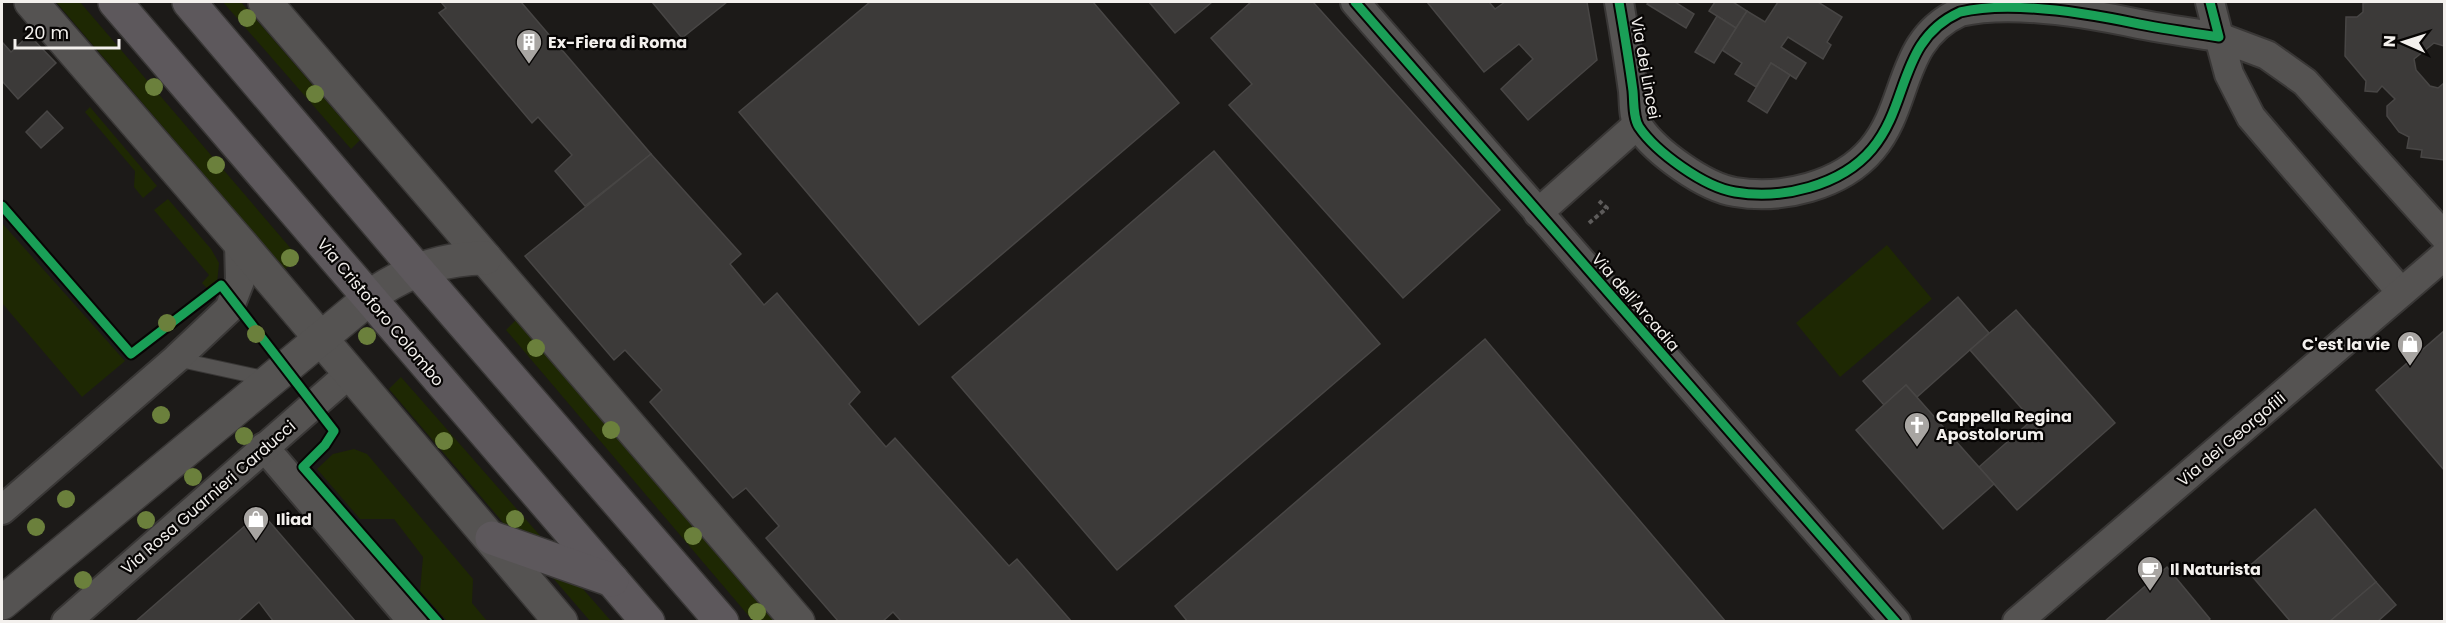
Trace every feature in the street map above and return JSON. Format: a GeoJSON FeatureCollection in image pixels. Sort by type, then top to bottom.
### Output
{"type":"FeatureCollection","features":[{"type":"Feature","properties":{"kind":"main road"},"geometry":{"type":"LineString","coordinates":[[31,2],[239,242],[561,621]]}},
{"type":"Feature","properties":{"kind":"main road","name":"Via Cristoforo Colombo"},"geometry":{"type":"LineString","coordinates":[[115,2],[648,621]]}},
{"type":"Feature","properties":{"kind":"main road"},"geometry":{"type":"LineString","coordinates":[[189,2],[417,271],[722,621]]}},
{"type":"Feature","properties":{"kind":"main road"},"geometry":{"type":"LineString","coordinates":[[265,2],[798,621]]}},
{"type":"Feature","properties":{"kind":"main road"},"geometry":{"type":"LineString","coordinates":[[2,603],[368,298],[389,284],[417,271],[452,261],[485,258]]}},
{"type":"Feature","properties":{"kind":"main road"},"geometry":{"type":"LineString","coordinates":[[492,538],[613,581]]}},
{"type":"Feature","properties":{"kind":"street","name":"Via dell'Arcadia"},"geometry":{"type":"LineString","coordinates":[[1355,2],[1896,621]]}},
{"type":"Feature","properties":{"kind":"street","name":"Via dei Lincei"},"geometry":{"type":"LineString","coordinates":[[1619,2],[1638,125],[1664,152],[1688,172],[1734,192],[1780,194],[1812,186],[1864,159],[1891,118],[1910,63],[1933,30],[1961,12],[1995,3],[2032,5],[2219,38],[2267,55],[2305,82],[2445,236]]}},
{"type":"Feature","properties":{"kind":"street"},"geometry":{"type":"LineString","coordinates":[[2210,2],[2229,74],[2251,117],[2401,292]]}},
{"type":"Feature","properties":{"kind":"street","name":"Via dei Lincei"},"geometry":{"type":"LineString","coordinates":[[1538,213],[1638,125]]}},
{"type":"Feature","properties":{"kind":"street"},"geometry":{"type":"LineString","coordinates":[[2,510],[221,317],[234,300],[240,281],[239,242]]}},
{"type":"Feature","properties":{"kind":"street","name":"Via dei Georgofili"},"geometry":{"type":"LineString","coordinates":[[2017,621],[2445,256]]}},
{"type":"Feature","properties":{"kind":"street","name":"Via Rosa Guarnieri Carducci"},"geometry":{"type":"LineString","coordinates":[[66,621],[350,373]]}},
{"type":"Feature","properties":{"kind":"street"},"geometry":{"type":"LineString","coordinates":[[264,447],[412,621]]}},
{"type":"Feature","properties":{"kind":"lane"},"geometry":{"type":"LineString","coordinates":[[176,359],[270,380]]}},
{"type":"Feature","properties":{"kind":"path"},"geometry":{"type":"LineString","coordinates":[[1586,225],[1607,208],[1594,196]]}},
{"type":"Feature","properties":{"kind":"green space"},"geometry":{"type":"Polygon","coordinates":[[[56,2],[80,2],[299,258],[285,269],[56,2]]]}},
{"type":"Feature","properties":{"kind":"green space"},"geometry":{"type":"Polygon","coordinates":[[[223,2],[241,2],[360,140],[351,149],[223,2]]]}},
{"type":"Feature","properties":{"kind":"green space"},"geometry":{"type":"Polygon","coordinates":[[[90,107],[157,186],[143,198],[134,187],[135,171],[85,112],[90,107]]]}},
{"type":"Feature","properties":{"kind":"green space"},"geometry":{"type":"Polygon","coordinates":[[[168,199],[211,249],[219,263],[217,284],[209,290],[202,283],[209,275],[154,210],[168,199]]]}},
{"type":"Feature","properties":{"kind":"green space"},"geometry":{"type":"Polygon","coordinates":[[[2,223],[125,361],[82,397],[2,303],[2,223]]]}},
{"type":"Feature","properties":{"kind":"green space"},"geometry":{"type":"Polygon","coordinates":[[[1887,245],[1932,299],[1840,377],[1796,323],[1887,245]]]}},
{"type":"Feature","properties":{"kind":"green space"},"geometry":{"type":"Polygon","coordinates":[[[516,320],[774,621],[753,621],[506,330],[516,320]]]}},
{"type":"Feature","properties":{"kind":"green space"},"geometry":{"type":"Polygon","coordinates":[[[401,377],[550,547],[512,533],[389,389],[401,377]]]}},
{"type":"Feature","properties":{"kind":"green space"},"geometry":{"type":"Polygon","coordinates":[[[354,449],[367,454],[473,579],[472,603],[487,621],[447,621],[420,591],[423,557],[394,519],[360,519],[317,469],[333,454],[354,449]]]}},
{"type":"Feature","properties":{"kind":"green space"},"geometry":{"type":"Polygon","coordinates":[[[547,571],[583,589],[611,621],[590,621],[547,571]]]}},
{"type":"Feature","properties":{"kind":"building","name":"Ex-Fiera di Roma"},"geometry":{"type":"Polygon","coordinates":[[[441,2],[521,2],[651,154],[585,206],[555,171],[572,155],[538,117],[532,123],[439,13],[446,8],[441,2]]]}},
{"type":"Feature","properties":{"kind":"building"},"geometry":{"type":"Polygon","coordinates":[[[652,2],[727,2],[682,38],[652,2]]]}},
{"type":"Feature","properties":{"kind":"building"},"geometry":{"type":"Polygon","coordinates":[[[870,2],[1093,2],[1179,103],[919,325],[739,112],[870,2]]]}},
{"type":"Feature","properties":{"kind":"building"},"geometry":{"type":"Polygon","coordinates":[[[1149,2],[1212,2],[1175,33],[1149,2]]]}},
{"type":"Feature","properties":{"kind":"building"},"geometry":{"type":"Polygon","coordinates":[[[1251,2],[1313,2],[1500,210],[1403,298],[1229,105],[1252,84],[1211,38],[1251,2]]]}},
{"type":"Feature","properties":{"kind":"building"},"geometry":{"type":"Polygon","coordinates":[[[1427,2],[1489,2],[1495,9],[1505,2],[1587,2],[1597,60],[1528,120],[1501,89],[1533,59],[1519,44],[1484,72],[1427,2]]]}},
{"type":"Feature","properties":{"kind":"building"},"geometry":{"type":"Polygon","coordinates":[[[1649,2],[1675,2],[1694,14],[1686,28],[1647,4],[1649,2]]]}},
{"type":"Feature","properties":{"kind":"building"},"geometry":{"type":"Polygon","coordinates":[[[1715,2],[1733,2],[1747,11],[1736,28],[1709,11],[1715,2]]]}},
{"type":"Feature","properties":{"kind":"building"},"geometry":{"type":"Polygon","coordinates":[[[1778,2],[1818,2],[1842,17],[1827,42],[1831,45],[1823,59],[1788,37],[1781,47],[1806,63],[1796,79],[1771,63],[1756,87],[1735,74],[1742,63],[1722,50],[1747,11],[1765,22],[1778,2]]]}},
{"type":"Feature","properties":{"kind":"building"},"geometry":{"type":"Polygon","coordinates":[[[2444,2],[2444,46],[2434,43],[2414,59],[2416,70],[2430,86],[2438,88],[2444,83],[2444,160],[2421,157],[2422,150],[2407,148],[2409,137],[2399,132],[2387,116],[2387,106],[2395,99],[2382,86],[2377,92],[2365,91],[2366,81],[2345,56],[2346,17],[2357,17],[2363,12],[2363,3],[2444,2]]]}},
{"type":"Feature","properties":{"kind":"building"},"geometry":{"type":"Polygon","coordinates":[[[1717,16],[1736,28],[1714,63],[1695,52],[1717,16]]]}},
{"type":"Feature","properties":{"kind":"building"},"geometry":{"type":"Polygon","coordinates":[[[29,35],[56,63],[18,99],[2,81],[2,42],[11,52],[29,35]]]}},
{"type":"Feature","properties":{"kind":"building"},"geometry":{"type":"Polygon","coordinates":[[[1771,63],[1790,75],[1767,113],[1748,101],[1771,63]]]}},
{"type":"Feature","properties":{"kind":"building"},"geometry":{"type":"Polygon","coordinates":[[[47,111],[63,128],[41,148],[26,132],[47,111]]]}},
{"type":"Feature","properties":{"kind":"building"},"geometry":{"type":"Polygon","coordinates":[[[1214,151],[1380,344],[1117,570],[952,377],[1214,151]]]}},
{"type":"Feature","properties":{"kind":"building"},"geometry":{"type":"Polygon","coordinates":[[[651,154],[741,254],[730,264],[764,305],[777,293],[860,392],[849,404],[886,447],[895,438],[1009,566],[1017,559],[1072,622],[902,622],[893,612],[882,622],[839,622],[766,538],[779,526],[746,488],[733,498],[650,402],[662,390],[625,350],[614,360],[525,256],[651,154]]]}},
{"type":"Feature","properties":{"kind":"building"},"geometry":{"type":"Polygon","coordinates":[[[1958,297],[1989,333],[1917,397],[1906,385],[1884,405],[1863,381],[1958,297]]]}},
{"type":"Feature","properties":{"kind":"building"},"geometry":{"type":"Polygon","coordinates":[[[2016,310],[2115,423],[2017,510],[1979,467],[2032,420],[1970,350],[2016,310]]]}},
{"type":"Feature","properties":{"kind":"building"},"geometry":{"type":"Polygon","coordinates":[[[2444,331],[2444,470],[2376,390],[2444,331]]]}},
{"type":"Feature","properties":{"kind":"building"},"geometry":{"type":"Polygon","coordinates":[[[1485,339],[1726,622],[1188,622],[1175,606],[1485,339]]]}},
{"type":"Feature","properties":{"kind":"building","name":"Cappella Regina Apostolorum"},"geometry":{"type":"Polygon","coordinates":[[[1906,385],[1994,484],[1943,529],[1856,430],[1906,385]]]}},
{"type":"Feature","properties":{"kind":"building"},"geometry":{"type":"Polygon","coordinates":[[[2315,509],[2376,582],[2329,622],[2291,622],[2246,569],[2315,509]]]}},
{"type":"Feature","properties":{"kind":"building"},"geometry":{"type":"Polygon","coordinates":[[[261,512],[356,622],[274,622],[259,602],[237,622],[135,622],[261,512]]]}},
{"type":"Feature","properties":{"kind":"building"},"geometry":{"type":"Polygon","coordinates":[[[2167,567],[2210,619],[2207,622],[2104,622],[2167,567]]]}},
{"type":"Feature","properties":{"kind":"building"},"geometry":{"type":"Polygon","coordinates":[[[2376,582],[2396,605],[2377,622],[2329,622],[2376,582]]]}},
{"type":"Feature","properties":{"kind":"cycle path"},"geometry":{"type":"LineString","coordinates":[[1355,2],[1896,622]]}},
{"type":"Feature","properties":{"kind":"cycle path"},"geometry":{"type":"LineString","coordinates":[[1619,2],[1635,114],[1639,127],[1657,147],[1695,176],[1723,189],[1753,194],[1790,192],[1809,187],[1827,181],[1859,162],[1872,149],[1884,131],[1915,56],[1925,39],[1940,24],[1960,12],[2002,7],[2049,9],[2219,37],[2210,2]]}},
{"type":"Feature","properties":{"kind":"cycle path"},"geometry":{"type":"LineString","coordinates":[[2,206],[131,354],[221,285],[334,431],[325,445],[303,467],[438,622]]}},
{"type":"Feature","properties":{"kind":"place","name":"Ex-Fiera di Roma"},"geometry":{"type":"Point","coordinates":[529,65]}},
{"type":"Feature","properties":{"kind":"place","name":"C'est la vie"},"geometry":{"type":"Point","coordinates":[2410,367]}},
{"type":"Feature","properties":{"kind":"place","name":"Cappella Regina Apostolorum"},"geometry":{"type":"Point","coordinates":[1917,448]}},
{"type":"Feature","properties":{"kind":"place","name":"Iliad"},"geometry":{"type":"Point","coordinates":[256,542]}},
{"type":"Feature","properties":{"kind":"place","name":"Il Naturista"},"geometry":{"type":"Point","coordinates":[2150,592]}}]}
